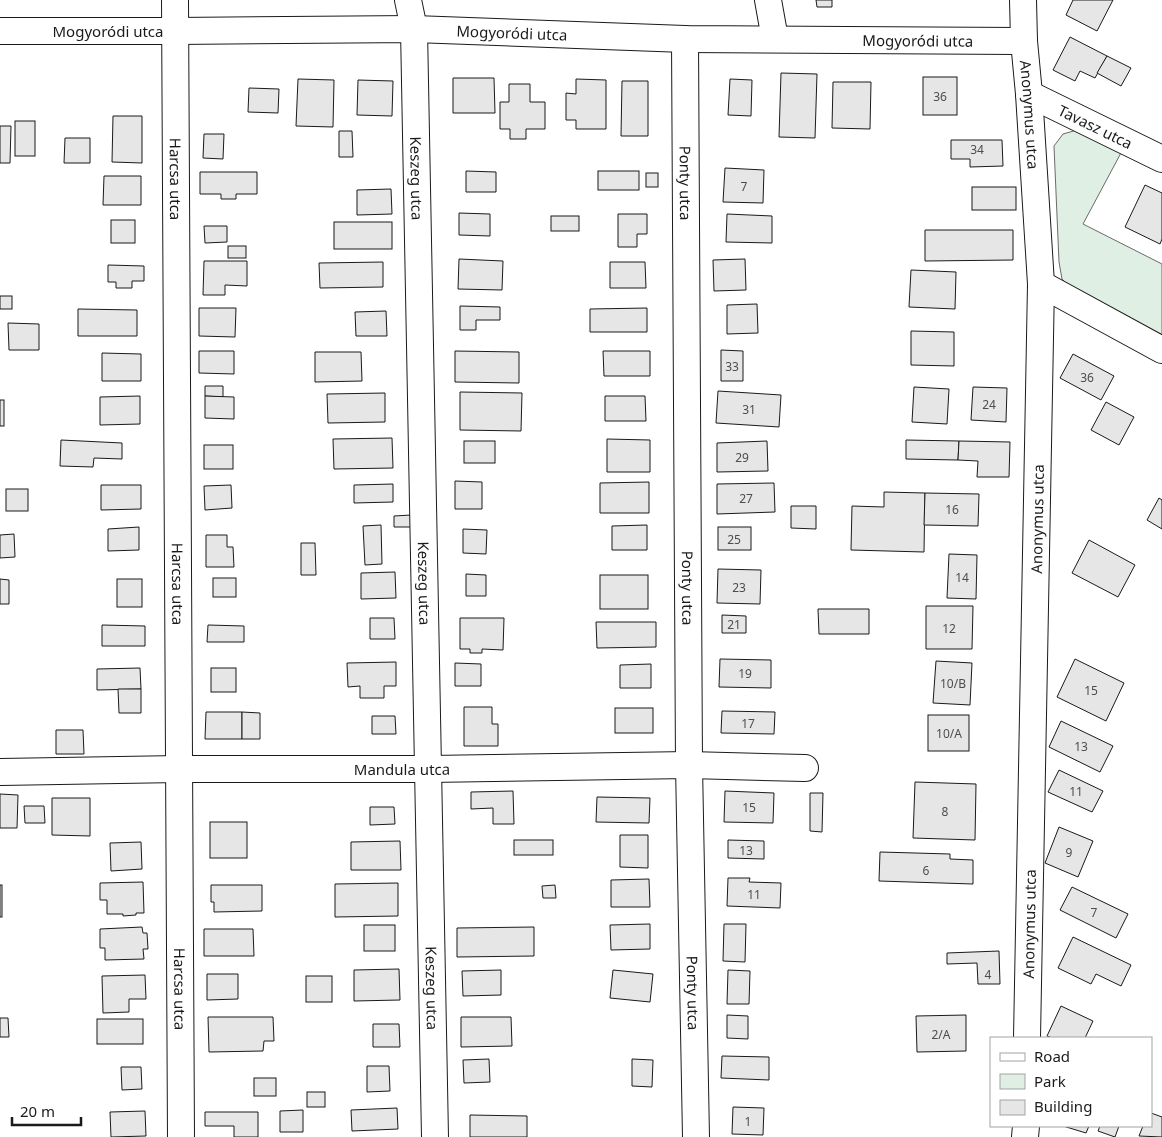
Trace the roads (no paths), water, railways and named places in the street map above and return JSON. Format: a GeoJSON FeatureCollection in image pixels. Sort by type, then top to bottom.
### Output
{"type":"FeatureCollection","features":[{"type":"Feature","properties":{"kind":"street","name":"Harcsa utca"},"geometry":{"type":"LineString","coordinates":[[175,0],[181,1137]]}},
{"type":"Feature","properties":{"kind":"street","name":"Keszeg utca"},"geometry":{"type":"LineString","coordinates":[[408,0],[414,29],[435,1137]]}},
{"type":"Feature","properties":{"kind":"street"},"geometry":{"type":"LineString","coordinates":[[768,0],[775,39]]}},
{"type":"Feature","properties":{"kind":"street","name":"Anonymus utca"},"geometry":{"type":"LineString","coordinates":[[1023,0],[1024,41],[1041,284],[1027,1037]]}},
{"type":"Feature","properties":{"kind":"street","name":"Mogyoródi utca"},"geometry":{"type":"LineString","coordinates":[[0,31],[175,32],[414,29],[685,39],[1024,41]]}},
{"type":"Feature","properties":{"kind":"street","name":"Ponty utca"},"geometry":{"type":"LineString","coordinates":[[685,39],[689,765],[696,1137]]}},
{"type":"Feature","properties":{"kind":"street","name":"Tavasz utca"},"geometry":{"type":"LineString","coordinates":[[1029,94],[1162,158]]}},
{"type":"Feature","properties":{"kind":"street"},"geometry":{"type":"LineString","coordinates":[[1041,284],[1162,350]]}},
{"type":"Feature","properties":{"kind":"street","name":"Mandula utca"},"geometry":{"type":"LineString","coordinates":[[0,772],[179,769],[429,770],[689,765],[805,768]]}}]}
